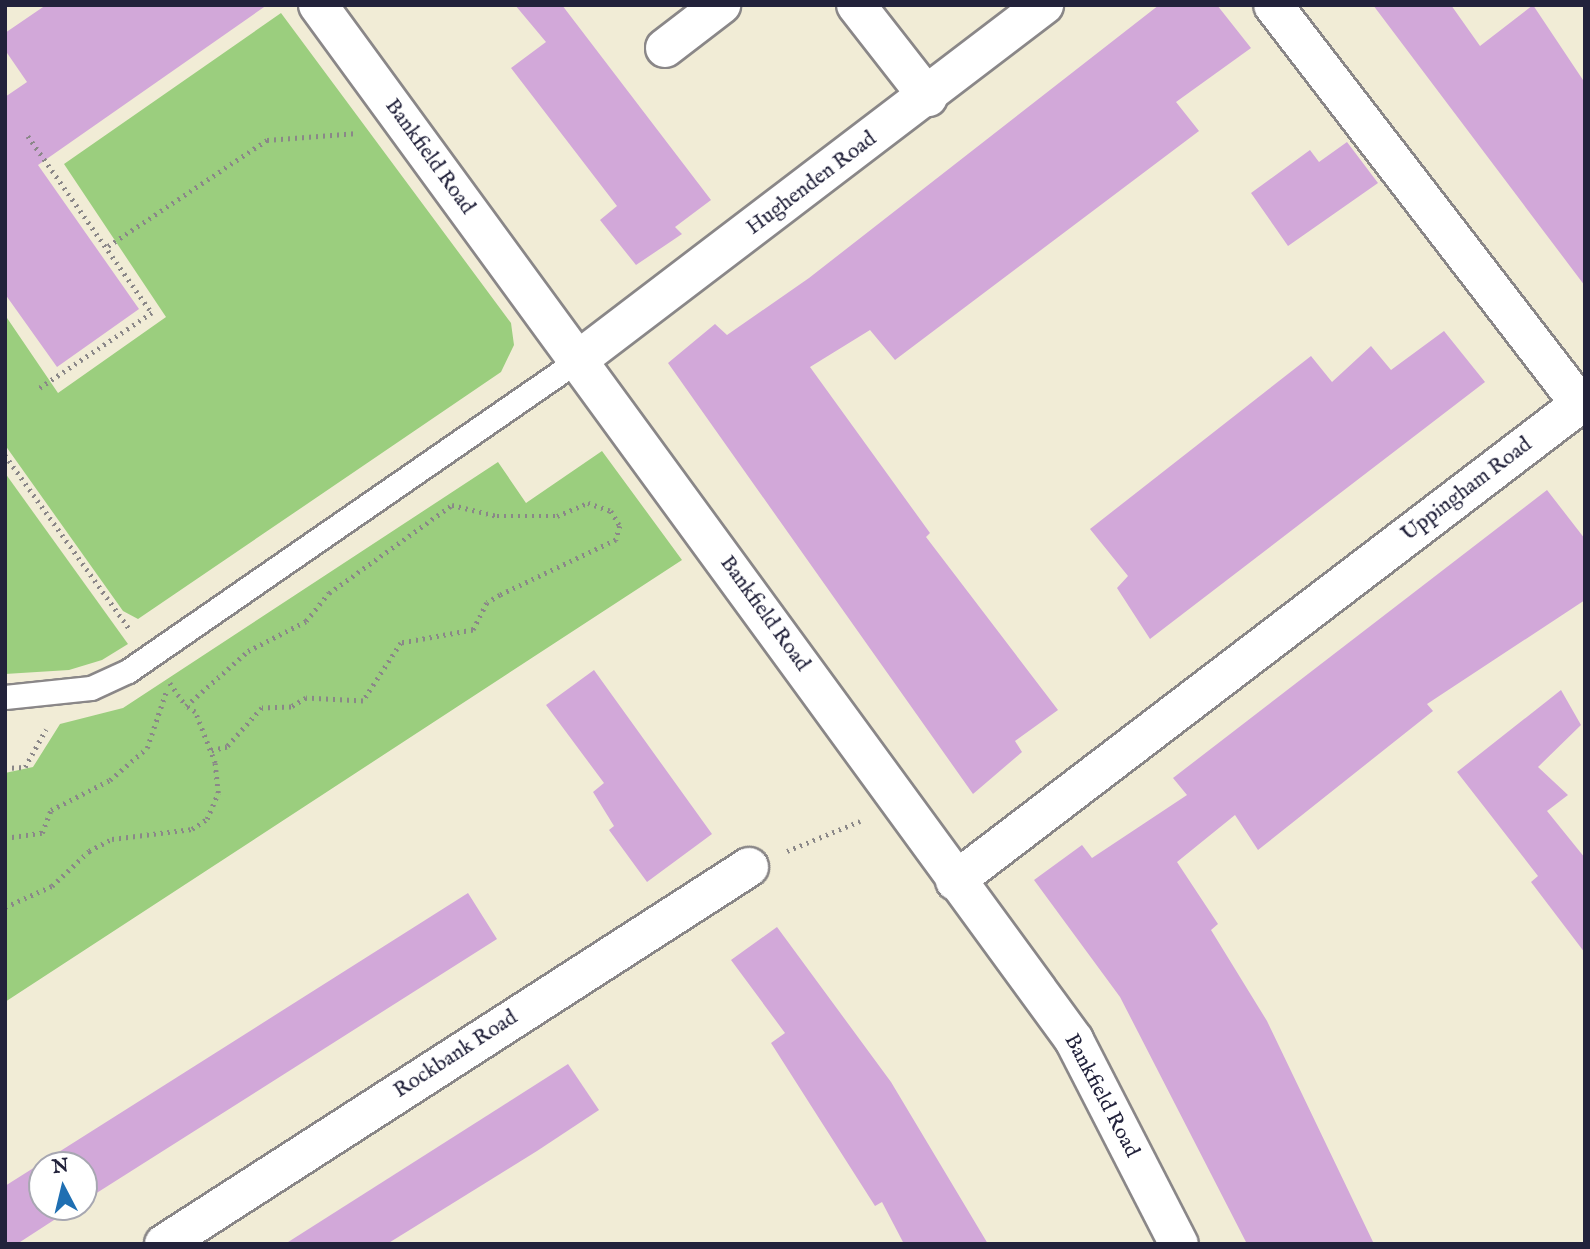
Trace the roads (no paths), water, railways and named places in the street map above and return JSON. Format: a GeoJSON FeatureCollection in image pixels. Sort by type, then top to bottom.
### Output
{"type":"FeatureCollection","features":[{"type":"Feature","properties":{"kind":"street","name":"Bankfield Road"},"geometry":{"type":"LineString","coordinates":[[318,5],[903,804],[955,881],[1074,1040],[1179,1244]]}},
{"type":"Feature","properties":{"kind":"street"},"geometry":{"type":"LineString","coordinates":[[665,48],[722,5]]}},
{"type":"Feature","properties":{"kind":"street"},"geometry":{"type":"LineString","coordinates":[[856,5],[928,97]]}},
{"type":"Feature","properties":{"kind":"street","name":"Hughenden Road"},"geometry":{"type":"LineString","coordinates":[[578,360],[928,97],[1044,5]]}},
{"type":"Feature","properties":{"kind":"street","name":"Uppingham Road"},"geometry":{"type":"LineString","coordinates":[[955,881],[1580,404],[1273,5]]}},
{"type":"Feature","properties":{"kind":"street","name":"Rockbank Road"},"geometry":{"type":"LineString","coordinates":[[164,1244],[749,867]]}},
{"type":"Feature","properties":{"kind":"lane"},"geometry":{"type":"LineString","coordinates":[[5,697],[91,688],[149,656],[578,360]]}}]}
